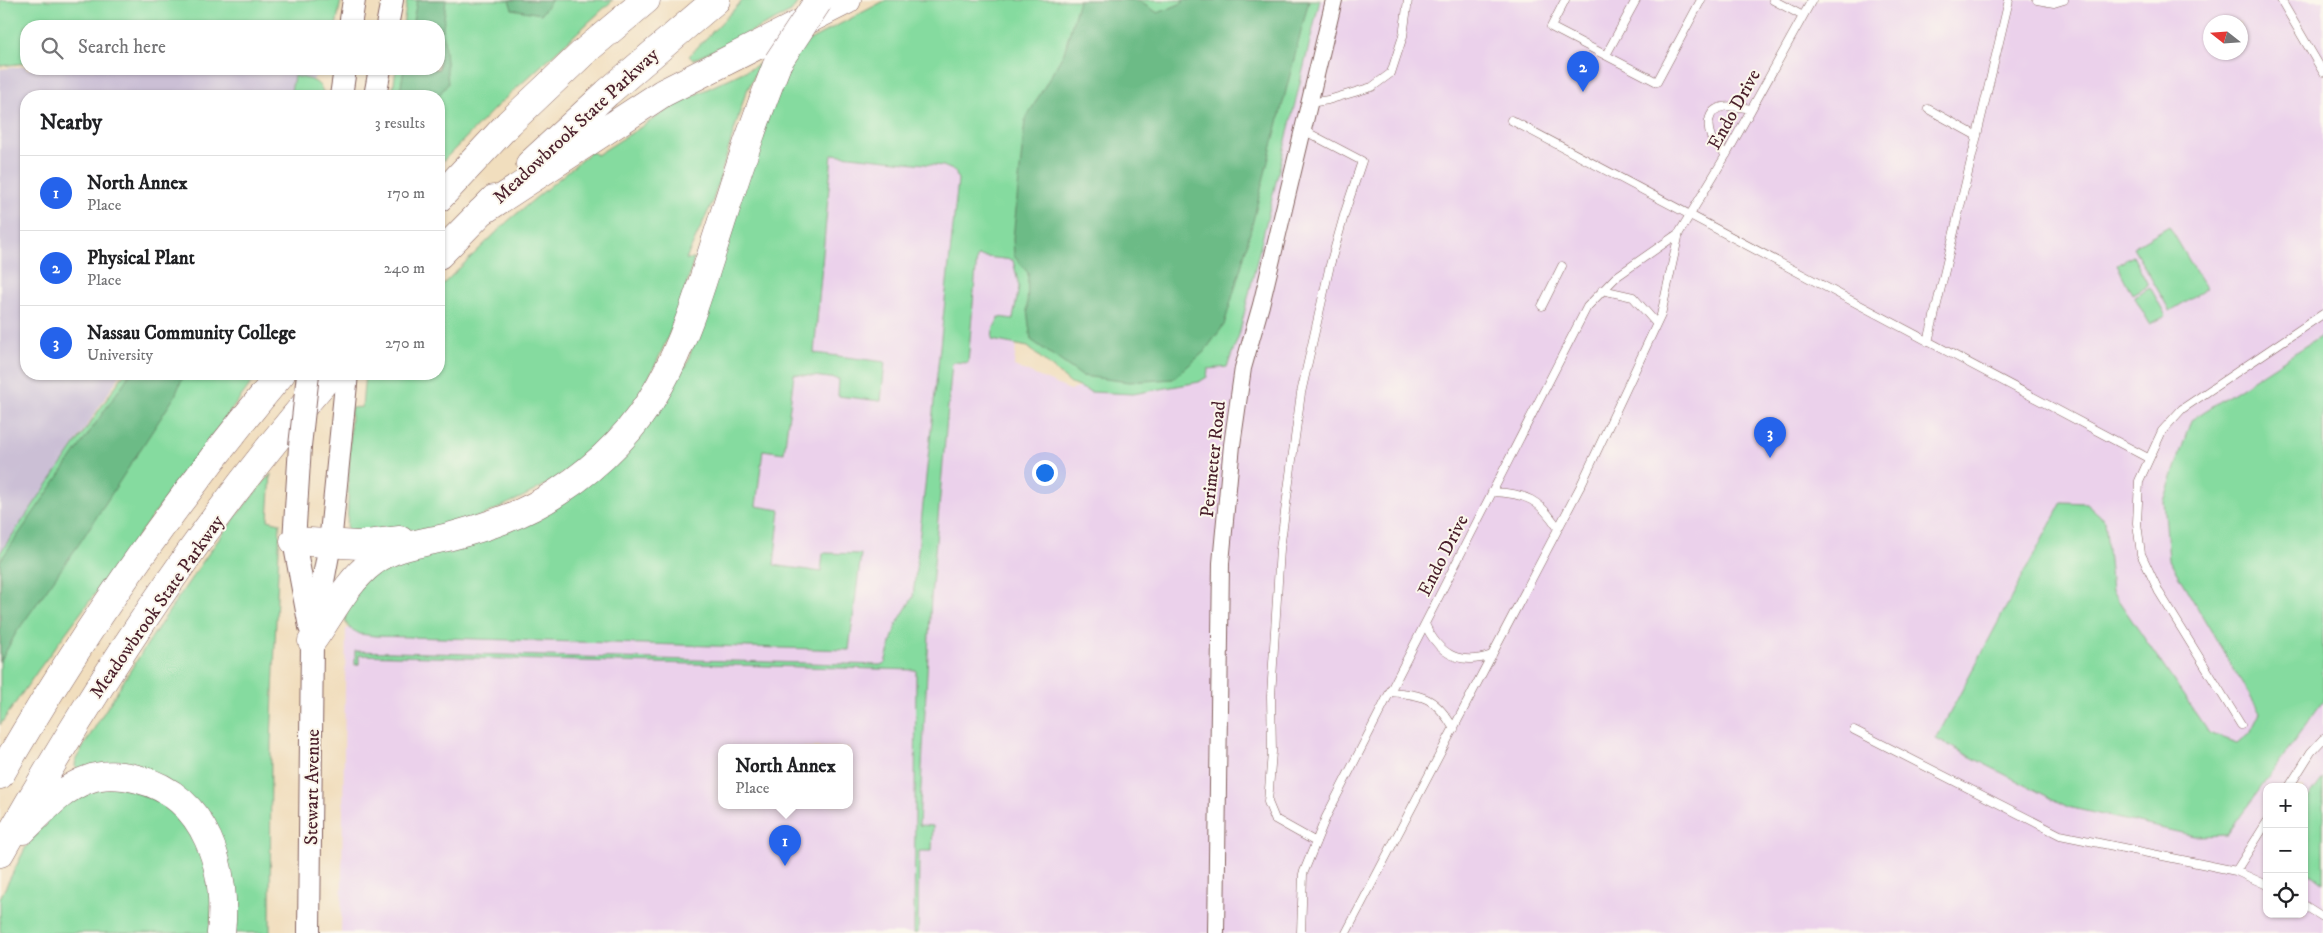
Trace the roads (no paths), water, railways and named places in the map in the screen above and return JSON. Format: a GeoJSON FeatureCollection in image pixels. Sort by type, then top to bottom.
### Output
{"type":"FeatureCollection","features":[{"type":"Feature","properties":{"kind":"highway"},"geometry":{"type":"LineString","coordinates":[[445,192],[509,123],[584,52],[646,0]]}},
{"type":"Feature","properties":{"kind":"highway","name":"Meadowbrook State Parkway"},"geometry":{"type":"LineString","coordinates":[[445,249],[607,92],[716,0]]}},
{"type":"Feature","properties":{"kind":"highway"},"geometry":{"type":"LineString","coordinates":[[312,641],[356,578],[374,560],[394,550],[492,524],[538,505],[559,492],[601,459],[623,437],[646,409],[679,351],[753,122],[778,62],[819,0]]}},
{"type":"Feature","properties":{"kind":"highway"},"geometry":{"type":"LineString","coordinates":[[482,212],[663,92],[847,0]]}},
{"type":"Feature","properties":{"kind":"highway","name":"Meadowbrook State Parkway"},"geometry":{"type":"LineString","coordinates":[[0,775],[52,688],[166,519],[276,380]]}},
{"type":"Feature","properties":{"kind":"highway","name":"Meadowbrook State Parkway"},"geometry":{"type":"LineString","coordinates":[[0,853],[93,696],[162,594],[240,487],[341,381]]}},
{"type":"Feature","properties":{"kind":"highway"},"geometry":{"type":"LineString","coordinates":[[294,541],[358,545],[449,536]]}},
{"type":"Feature","properties":{"kind":"highway"},"geometry":{"type":"LineString","coordinates":[[0,745],[52,688]]}},
{"type":"Feature","properties":{"kind":"highway"},"geometry":{"type":"LineString","coordinates":[[0,853],[62,793],[80,782],[110,775],[131,777],[151,783],[170,794],[188,810],[210,841],[221,880],[223,908],[221,933]]}},
{"type":"Feature","properties":{"kind":"main road"},"geometry":{"type":"LineString","coordinates":[[351,20],[354,0]]}},
{"type":"Feature","properties":{"kind":"main road"},"geometry":{"type":"LineString","coordinates":[[388,20],[392,0]]}},
{"type":"Feature","properties":{"kind":"main road"},"geometry":{"type":"LineString","coordinates":[[342,90],[344,75]]}},
{"type":"Feature","properties":{"kind":"main road"},"geometry":{"type":"LineString","coordinates":[[376,90],[379,75]]}},
{"type":"Feature","properties":{"kind":"main road","name":"Stewart Avenue"},"geometry":{"type":"LineString","coordinates":[[307,380],[300,446],[294,541],[312,641]]}},
{"type":"Feature","properties":{"kind":"main road","name":"Stewart Avenue"},"geometry":{"type":"LineString","coordinates":[[309,933],[312,641],[330,544],[341,381]]}},
{"type":"Feature","properties":{"kind":"street","name":"Perimeter Road"},"geometry":{"type":"LineString","coordinates":[[1216,933],[1221,563],[1232,445],[1243,368],[1261,305],[1334,0]]}},
{"type":"Feature","properties":{"kind":"lane"},"geometry":{"type":"LineString","coordinates":[[1310,103],[1328,100],[1372,87],[1391,73],[1403,36],[1408,0]]}},
{"type":"Feature","properties":{"kind":"lane"},"geometry":{"type":"LineString","coordinates":[[1565,0],[1551,27],[1657,82],[1701,0]]}},
{"type":"Feature","properties":{"kind":"lane"},"geometry":{"type":"LineString","coordinates":[[1606,55],[1636,0]]}},
{"type":"Feature","properties":{"kind":"lane"},"geometry":{"type":"LineString","coordinates":[[1773,0],[1803,16]]}},
{"type":"Feature","properties":{"kind":"lane","name":"Endo Drive"},"geometry":{"type":"LineString","coordinates":[[1346,933],[1558,528],[1661,315],[1679,233],[1726,155],[1812,0]]}},
{"type":"Feature","properties":{"kind":"lane"},"geometry":{"type":"LineString","coordinates":[[1928,342],[2009,0]]}},
{"type":"Feature","properties":{"kind":"lane"},"geometry":{"type":"LineString","coordinates":[[2037,0],[2054,3],[2064,0]]}},
{"type":"Feature","properties":{"kind":"lane"},"geometry":{"type":"LineString","coordinates":[[2281,0],[2323,72]]}},
{"type":"Feature","properties":{"kind":"lane"},"geometry":{"type":"LineString","coordinates":[[1726,155],[1711,136],[1708,124],[1710,115],[1718,107],[1733,106],[1751,109]]}},
{"type":"Feature","properties":{"kind":"lane"},"geometry":{"type":"LineString","coordinates":[[1928,109],[1977,136]]}},
{"type":"Feature","properties":{"kind":"lane"},"geometry":{"type":"LineString","coordinates":[[1511,120],[2148,458]]}},
{"type":"Feature","properties":{"kind":"lane"},"geometry":{"type":"LineString","coordinates":[[1303,130],[1362,161],[1330,266],[1301,393],[1280,549],[1271,696],[1272,752],[1268,802],[1275,818],[1316,842]]}},
{"type":"Feature","properties":{"kind":"lane","name":"Endo Drive"},"geometry":{"type":"LineString","coordinates":[[1301,933],[1303,874],[1326,817],[1587,307],[1616,277],[1679,233]]}},
{"type":"Feature","properties":{"kind":"lane"},"geometry":{"type":"LineString","coordinates":[[1542,306],[1562,266]]}},
{"type":"Feature","properties":{"kind":"lane"},"geometry":{"type":"LineString","coordinates":[[1602,290],[1633,297],[1656,323]]}},
{"type":"Feature","properties":{"kind":"lane"},"geometry":{"type":"LineString","coordinates":[[2241,725],[2159,592],[2141,554],[2138,523],[2139,481],[2162,431],[2182,409],[2323,314]]}},
{"type":"Feature","properties":{"kind":"lane"},"geometry":{"type":"LineString","coordinates":[[1492,492],[1513,492],[1536,502],[1548,512],[1558,528]]}},
{"type":"Feature","properties":{"kind":"lane"},"geometry":{"type":"LineString","coordinates":[[1425,624],[1433,642],[1450,655],[1475,661],[1492,655]]}},
{"type":"Feature","properties":{"kind":"lane"},"geometry":{"type":"LineString","coordinates":[[1391,692],[1417,694],[1429,699],[1440,707],[1454,728]]}},
{"type":"Feature","properties":{"kind":"lane"},"geometry":{"type":"LineString","coordinates":[[1854,730],[2060,834],[2236,871],[2263,883]]}},
{"type":"Feature","properties":{"kind":"lane"},"geometry":{"type":"LineString","coordinates":[[2292,783],[2311,752],[2323,739]]}},
{"type":"Feature","properties":{"kind":"lane"},"geometry":{"type":"LineString","coordinates":[[2236,871],[2263,828]]}},
{"type":"Feature","properties":{"kind":"lane"},"geometry":{"type":"LineString","coordinates":[[2308,908],[2323,917]]}},
{"type":"Feature","properties":{"kind":"place","name":"Physical Plant"},"geometry":{"type":"Point","coordinates":[1583,92]}},
{"type":"Feature","properties":{"kind":"place","name":"Nassau Community College"},"geometry":{"type":"Point","coordinates":[1770,458]}},
{"type":"Feature","properties":{"kind":"place","name":"North Annex"},"geometry":{"type":"Point","coordinates":[785,866]}}]}
